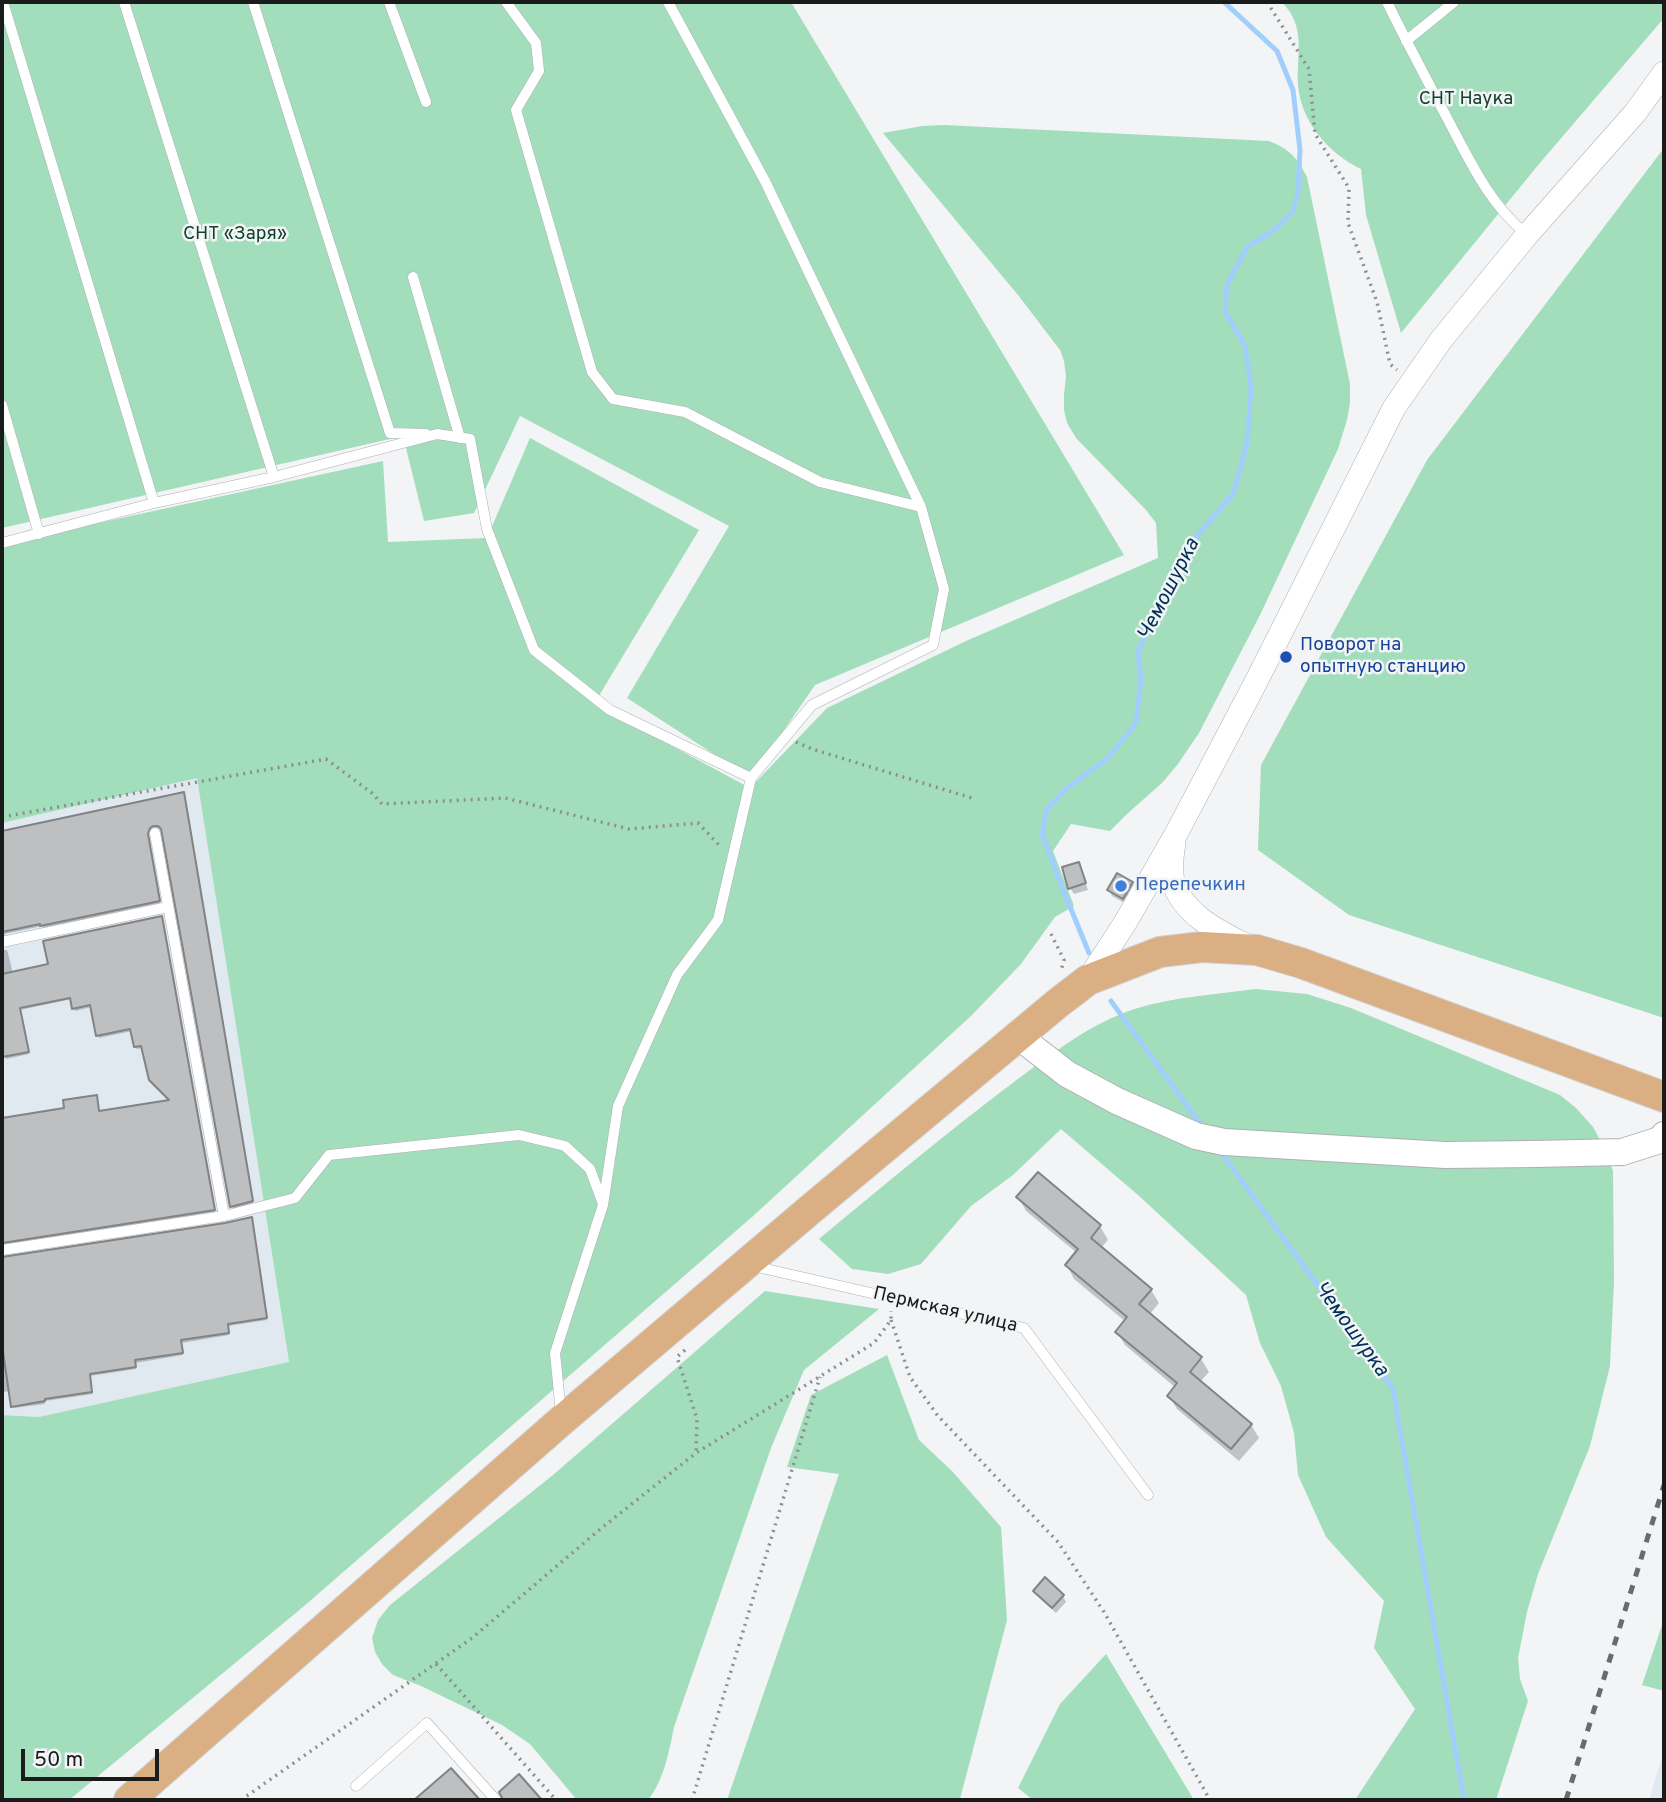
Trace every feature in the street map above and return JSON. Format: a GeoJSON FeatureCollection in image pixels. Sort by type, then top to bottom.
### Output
{"type":"FeatureCollection","features":[{"type":"Feature","properties":{"kind":"main road"},"geometry":{"type":"LineString","coordinates":[[129,1800],[561,1421],[1058,1003],[1074,980],[1160,952],[1202,947],[1257,950],[1301,963],[1664,1097]]}},
{"type":"Feature","properties":{"kind":"main road"},"geometry":{"type":"LineString","coordinates":[[1018,1036],[1067,1074],[1117,1101],[1196,1136],[1224,1142],[1445,1154],[1535,1154],[1622,1152],[1660,1140],[1664,1135]]}},
{"type":"Feature","properties":{"kind":"street"},"geometry":{"type":"LineString","coordinates":[[1074,980],[1125,923],[1175,836],[1394,408],[1440,340],[1527,235],[1635,113],[1664,74]]}},
{"type":"Feature","properties":{"kind":"street"},"geometry":{"type":"LineString","coordinates":[[1175,836],[1171,862],[1173,881],[1183,900],[1198,916],[1219,931],[1257,950]]}},
{"type":"Feature","properties":{"kind":"lane"},"geometry":{"type":"LineString","coordinates":[[3,2],[154,503]]}},
{"type":"Feature","properties":{"kind":"lane"},"geometry":{"type":"LineString","coordinates":[[124,2],[274,477]]}},
{"type":"Feature","properties":{"kind":"lane"},"geometry":{"type":"LineString","coordinates":[[253,2],[390,433],[438,434],[470,439],[487,529],[534,650],[610,710],[751,778]]}},
{"type":"Feature","properties":{"kind":"lane"},"geometry":{"type":"LineString","coordinates":[[388,2],[426,102]]}},
{"type":"Feature","properties":{"kind":"lane"},"geometry":{"type":"LineString","coordinates":[[506,2],[536,43],[540,71],[516,110],[592,373],[613,399],[685,412],[820,482],[921,507]]}},
{"type":"Feature","properties":{"kind":"lane"},"geometry":{"type":"LineString","coordinates":[[561,1421],[555,1353],[603,1205],[618,1106],[677,975],[718,920],[751,778],[812,705],[933,645],[944,589],[921,507],[765,181],[668,2]]}},
{"type":"Feature","properties":{"kind":"lane"},"geometry":{"type":"LineString","coordinates":[[1387,2],[1483,185],[1508,219],[1527,235]]}},
{"type":"Feature","properties":{"kind":"lane"},"geometry":{"type":"LineString","coordinates":[[1406,41],[1454,2]]}},
{"type":"Feature","properties":{"kind":"lane"},"geometry":{"type":"LineString","coordinates":[[413,277],[460,438]]}},
{"type":"Feature","properties":{"kind":"lane"},"geometry":{"type":"LineString","coordinates":[[2,405],[39,534]]}},
{"type":"Feature","properties":{"kind":"lane"},"geometry":{"type":"LineString","coordinates":[[2,543],[438,434]]}},
{"type":"Feature","properties":{"kind":"lane"},"geometry":{"type":"LineString","coordinates":[[155,833],[224,1216]]}},
{"type":"Feature","properties":{"kind":"lane"},"geometry":{"type":"LineString","coordinates":[[2,942],[168,907]]}},
{"type":"Feature","properties":{"kind":"lane"},"geometry":{"type":"LineString","coordinates":[[2,1250],[224,1216],[295,1198],[329,1155],[520,1135],[565,1146],[590,1169],[603,1205]]}},
{"type":"Feature","properties":{"kind":"lane","name":"Пермская улица"},"geometry":{"type":"LineString","coordinates":[[746,1265],[1024,1328],[1148,1494]]}},
{"type":"Feature","properties":{"kind":"lane"},"geometry":{"type":"LineString","coordinates":[[356,1786],[427,1723],[496,1800]]}},
{"type":"Feature","properties":{"kind":"path"},"geometry":{"type":"LineString","coordinates":[[1267,2],[1309,69],[1315,134],[1349,188],[1348,223],[1377,302],[1390,363],[1413,381]]}},
{"type":"Feature","properties":{"kind":"path"},"geometry":{"type":"LineString","coordinates":[[785,738],[812,749],[975,799]]}},
{"type":"Feature","properties":{"kind":"path"},"geometry":{"type":"LineString","coordinates":[[2,817],[326,759],[372,793],[382,804],[505,798],[629,829],[698,823],[733,859]]}},
{"type":"Feature","properties":{"kind":"path"},"geometry":{"type":"LineString","coordinates":[[1051,934],[1074,980]]}},
{"type":"Feature","properties":{"kind":"path"},"geometry":{"type":"LineString","coordinates":[[891,1298],[891,1321],[910,1377],[938,1416],[1058,1542],[1104,1612],[1210,1800]]}},
{"type":"Feature","properties":{"kind":"path"},"geometry":{"type":"LineString","coordinates":[[241,1800],[472,1638],[604,1526],[696,1453],[874,1343],[891,1321]]}},
{"type":"Feature","properties":{"kind":"path"},"geometry":{"type":"LineString","coordinates":[[692,1800],[821,1375]]}},
{"type":"Feature","properties":{"kind":"path"},"geometry":{"type":"LineString","coordinates":[[436,1664],[556,1800]]}},
{"type":"Feature","properties":{"kind":"shaded area"},"geometry":{"type":"Polygon","coordinates":[[[197,777],[289,1363],[39,1417],[2,1415],[2,823],[197,777]]]}},
{"type":"Feature","properties":{"kind":"shaded area"},"geometry":{"type":"Polygon","coordinates":[[[1664,1750],[1664,1800],[1649,1800],[1664,1750]]]}},
{"type":"Feature","properties":{"kind":"green space","name":"СНТ «Заря»"},"geometry":{"type":"Polygon","coordinates":[[[2,2],[791,2],[1124,555],[815,685],[751,778],[627,698],[729,526],[520,416],[474,513],[424,521],[403,436],[2,528],[2,2]]]}},
{"type":"Feature","properties":{"kind":"green space","name":"СНТ Наука"},"geometry":{"type":"Polygon","coordinates":[[[1282,2],[1664,2],[1664,18],[1539,164],[1401,333],[1366,215],[1361,169],[1328,146],[1305,112],[1298,85],[1298,32],[1290,12],[1282,2]]]}},
{"type":"Feature","properties":{"kind":"green space"},"geometry":{"type":"Polygon","coordinates":[[[944,125],[1269,141],[1292,154],[1307,177],[1350,384],[1347,420],[1338,449],[1260,615],[1199,733],[1162,783],[1110,831],[1071,824],[1053,851],[1074,906],[1055,917],[1021,964],[972,1015],[752,1217],[303,1607],[69,1800],[2,1800],[2,1415],[39,1417],[289,1362],[197,778],[2,823],[2,544],[383,461],[388,542],[487,538],[530,438],[699,530],[594,704],[750,788],[827,708],[966,641],[1158,558],[1156,523],[1076,438],[1067,423],[1064,410],[1066,376],[1060,350],[1018,295],[883,133],[944,125]]]}},
{"type":"Feature","properties":{"kind":"green space"},"geometry":{"type":"Polygon","coordinates":[[[1664,148],[1664,1018],[1349,915],[1258,850],[1261,765],[1427,460],[1664,148]]]}},
{"type":"Feature","properties":{"kind":"green space"},"geometry":{"type":"Polygon","coordinates":[[[1256,989],[1307,994],[1351,1008],[1560,1095],[1593,1127],[1613,1171],[1614,1281],[1610,1366],[1590,1446],[1538,1574],[1527,1612],[1518,1658],[1520,1679],[1528,1701],[1496,1800],[1355,1800],[1415,1709],[1374,1648],[1384,1601],[1326,1537],[1298,1475],[1294,1433],[1281,1386],[1260,1343],[1246,1295],[1138,1195],[1061,1129],[1013,1175],[971,1206],[921,1264],[888,1274],[852,1269],[819,1239],[989,1101],[1081,1034],[1142,1007],[1190,997],[1256,989]]]}},
{"type":"Feature","properties":{"kind":"green space"},"geometry":{"type":"Polygon","coordinates":[[[765,1291],[879,1309],[804,1370],[771,1448],[654,1792],[648,1800],[577,1800],[530,1744],[502,1725],[393,1675],[375,1652],[372,1638],[378,1620],[390,1605],[553,1475],[765,1291]]]}},
{"type":"Feature","properties":{"kind":"green space"},"geometry":{"type":"Polygon","coordinates":[[[887,1355],[919,1440],[952,1471],[1001,1527],[1007,1620],[960,1799],[727,1800],[839,1474],[787,1467],[811,1395],[887,1355]]]}},
{"type":"Feature","properties":{"kind":"green space"},"geometry":{"type":"Polygon","coordinates":[[[1664,1619],[1664,1691],[1642,1685],[1664,1619]]]}},
{"type":"Feature","properties":{"kind":"green space"},"geometry":{"type":"Polygon","coordinates":[[[1106,1654],[1194,1800],[1033,1800],[1018,1788],[1060,1704],[1106,1654]]]}},
{"type":"Feature","properties":{"kind":"building"},"geometry":{"type":"Polygon","coordinates":[[[184,792],[253,1201],[230,1207],[161,829],[153,826],[148,834],[160,901],[2,932],[2,831],[184,792]]]}},
{"type":"Feature","properties":{"kind":"building"},"geometry":{"type":"Polygon","coordinates":[[[1079,862],[1086,883],[1068,889],[1062,867],[1079,862]]]}},
{"type":"Feature","properties":{"kind":"building","name":"Перепечкин"},"geometry":{"type":"Polygon","coordinates":[[[1117,873],[1133,882],[1123,899],[1107,890],[1117,873]]]}},
{"type":"Feature","properties":{"kind":"building"},"geometry":{"type":"Polygon","coordinates":[[[162,916],[215,1210],[2,1243],[2,1118],[64,1108],[63,1100],[97,1095],[99,1111],[169,1100],[149,1080],[141,1046],[134,1047],[130,1029],[96,1036],[90,1005],[72,1009],[70,998],[20,1008],[29,1052],[2,1057],[2,974],[48,964],[43,941],[162,916]]]}},
{"type":"Feature","properties":{"kind":"building"},"geometry":{"type":"Polygon","coordinates":[[[1038,1172],[1101,1225],[1091,1238],[1152,1289],[1139,1304],[1202,1357],[1190,1372],[1252,1424],[1231,1449],[1167,1396],[1177,1383],[1115,1332],[1127,1317],[1065,1265],[1078,1249],[1016,1197],[1038,1172]]]}},
{"type":"Feature","properties":{"kind":"building"},"geometry":{"type":"Polygon","coordinates":[[[252,1217],[267,1318],[228,1324],[229,1333],[181,1340],[183,1353],[135,1360],[136,1367],[90,1374],[92,1392],[11,1407],[2,1345],[2,1257],[252,1217]]]}},
{"type":"Feature","properties":{"kind":"building"},"geometry":{"type":"Polygon","coordinates":[[[1045,1577],[1064,1595],[1052,1608],[1033,1591],[1045,1577]]]}},
{"type":"Feature","properties":{"kind":"building"},"geometry":{"type":"Polygon","coordinates":[[[451,1768],[480,1800],[414,1800],[451,1768]]]}},
{"type":"Feature","properties":{"kind":"building"},"geometry":{"type":"Polygon","coordinates":[[[519,1774],[542,1800],[503,1800],[499,1792],[519,1774]]]}},
{"type":"Feature","properties":{"kind":"waterway","name":"Чемошурка"},"geometry":{"type":"LineString","coordinates":[[1089,953],[1042,834],[1047,809],[1066,789],[1108,758],[1136,723],[1141,680],[1138,651],[1196,537],[1233,494],[1247,444],[1251,387],[1245,346],[1225,311],[1227,285],[1247,247],[1273,231],[1293,212],[1298,192],[1300,150],[1293,90],[1277,51],[1224,2]]}},
{"type":"Feature","properties":{"kind":"waterway","name":"Чемошурка"},"geometry":{"type":"LineString","coordinates":[[1111,1001],[1204,1129]]}},
{"type":"Feature","properties":{"kind":"waterway","name":"Чемошурка"},"geometry":{"type":"LineString","coordinates":[[1220,1151],[1393,1389],[1464,1800]]}},
{"type":"Feature","properties":{"kind":"railway"},"geometry":{"type":"LineString","coordinates":[[1566,1800],[1664,1485]]}},
{"type":"Feature","properties":{"kind":"place","name":"Поворот на опытную станцию"},"geometry":{"type":"Point","coordinates":[1286,657]}},
{"type":"Feature","properties":{"kind":"place","name":"Перепечкин"},"geometry":{"type":"Point","coordinates":[1121,886]}}]}
